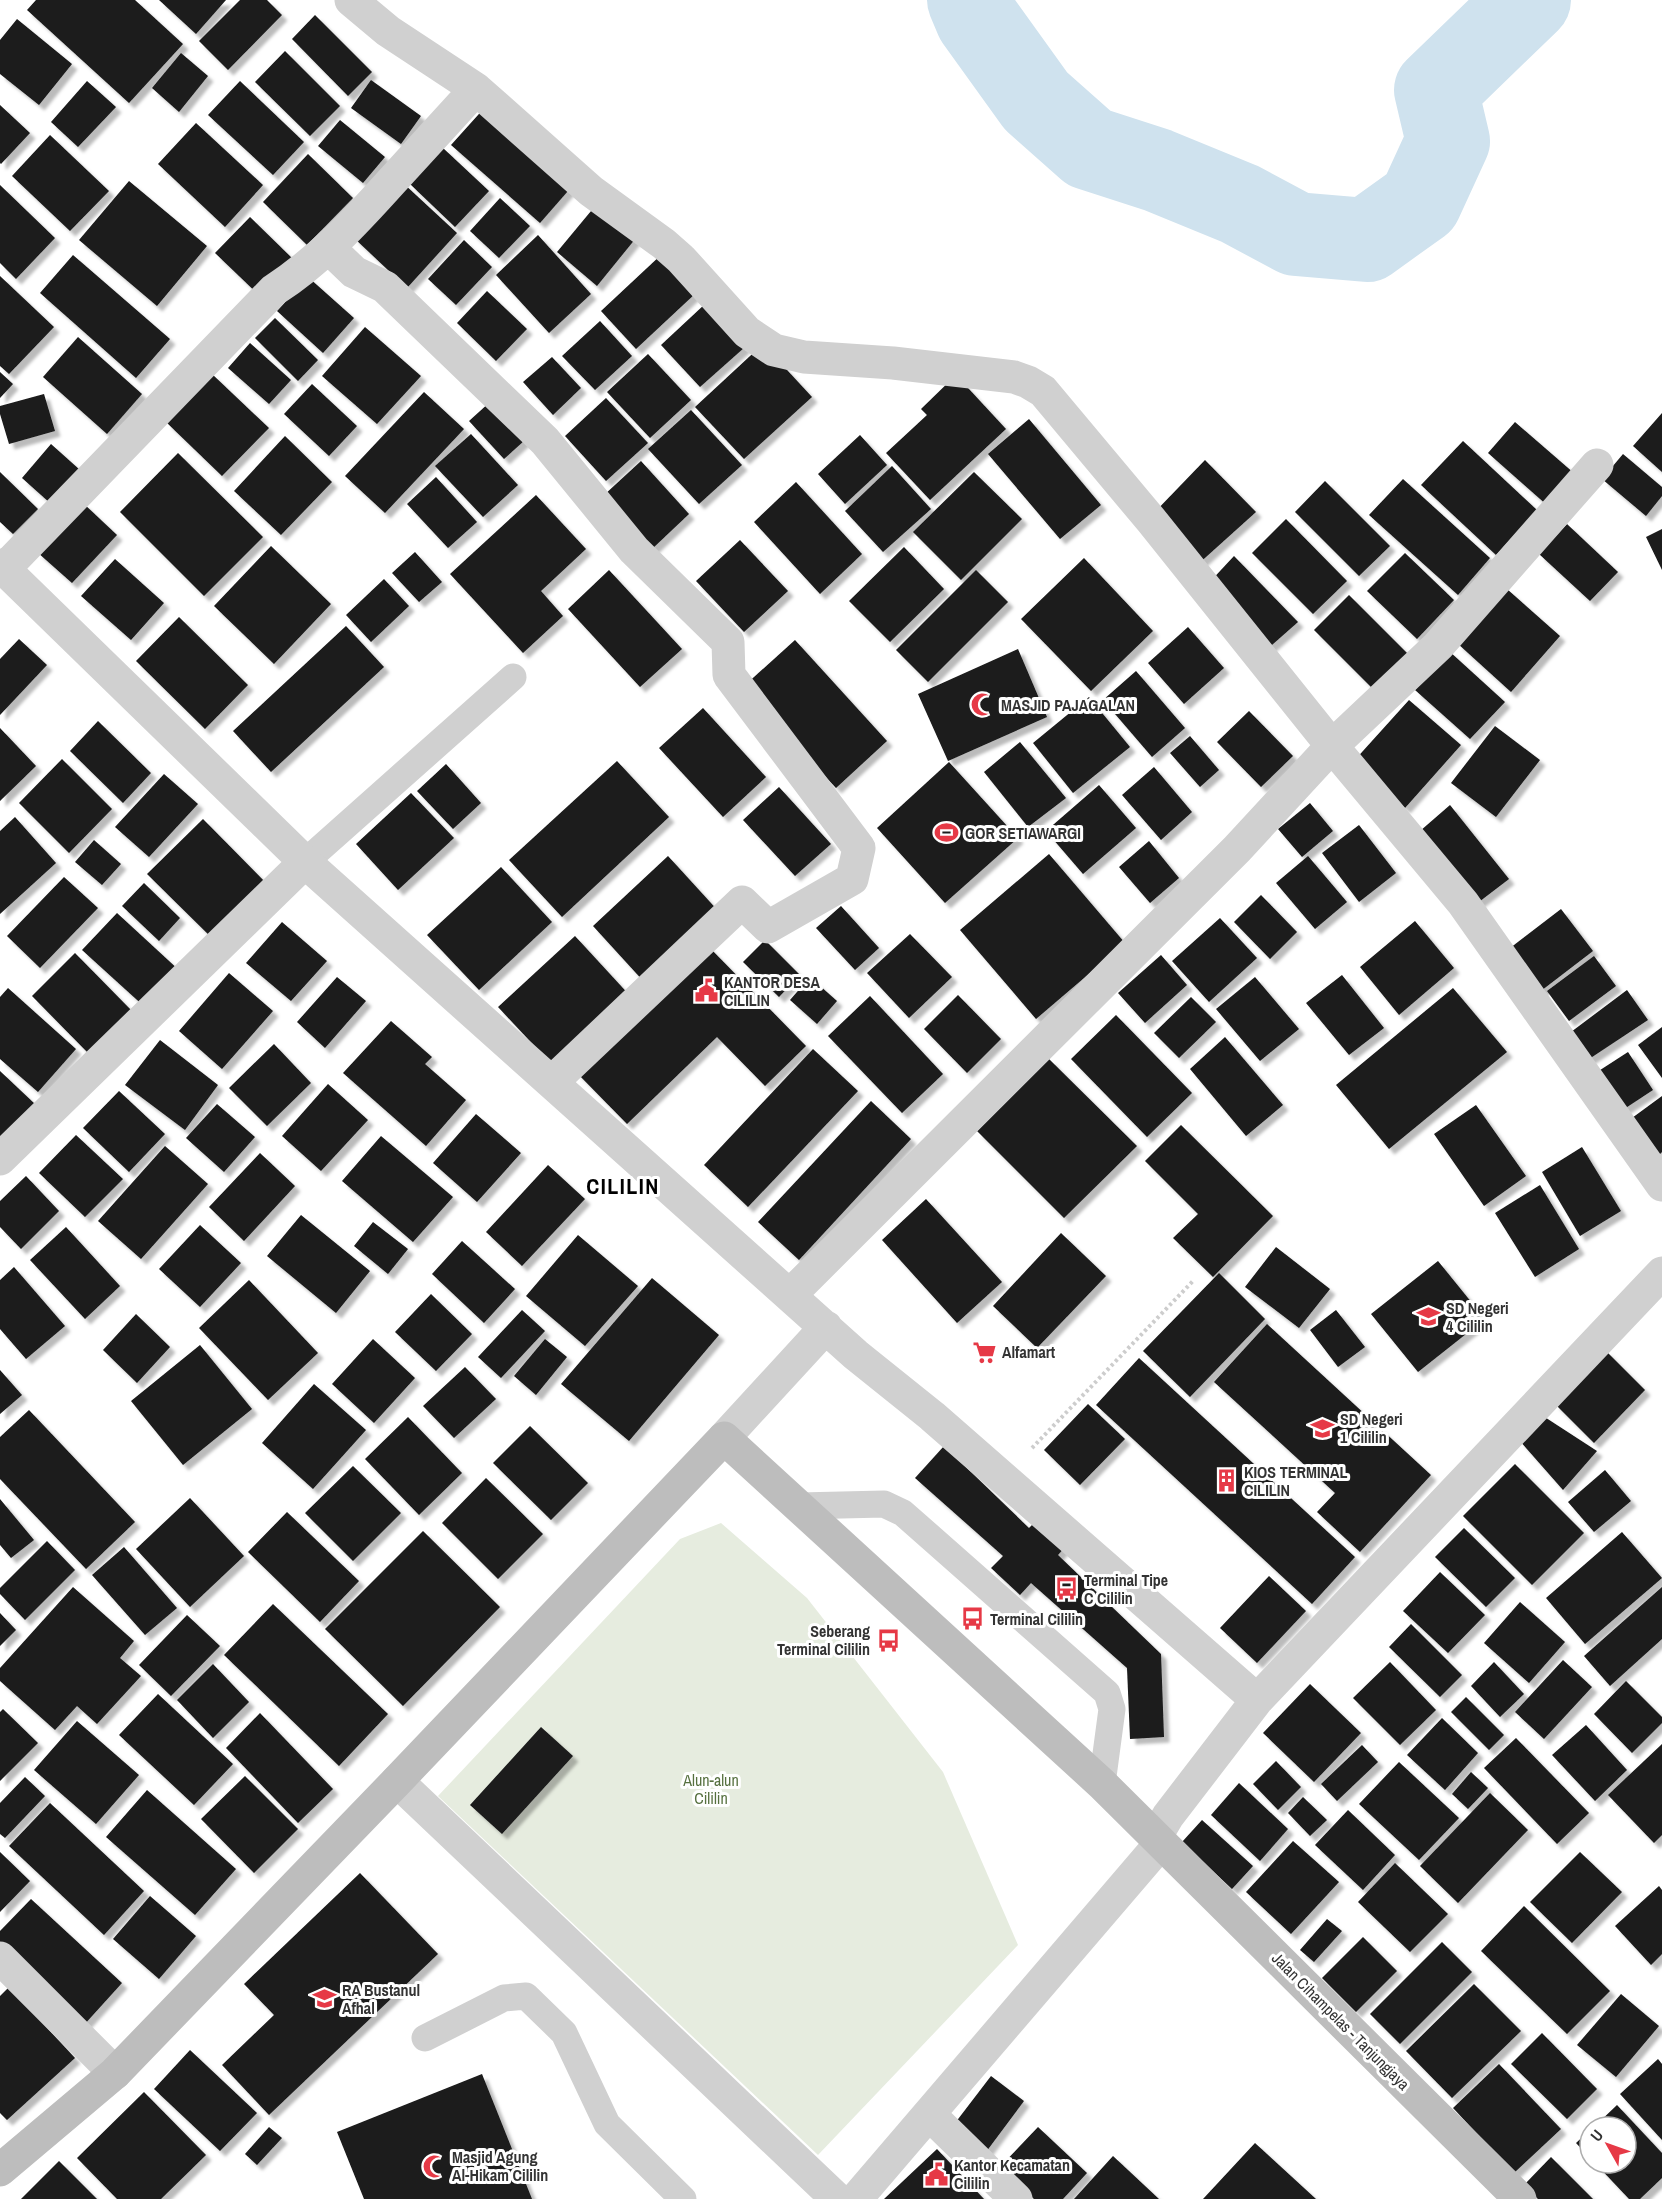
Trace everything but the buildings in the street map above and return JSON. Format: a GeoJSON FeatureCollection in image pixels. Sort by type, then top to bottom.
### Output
{"type":"FeatureCollection","features":[{"type":"Feature","properties":{"kind":"main road","name":"Jalan Cihampelas - Tanjungjaya"},"geometry":{"type":"LineString","coordinates":[[724,1438],[1102,1784],[1520,2199]]}},
{"type":"Feature","properties":{"kind":"main road"},"geometry":{"type":"LineString","coordinates":[[0,2170],[115,2073],[398,1781],[724,1438]]}},
{"type":"Feature","properties":{"kind":"street"},"geometry":{"type":"LineString","coordinates":[[351,0],[388,31],[476,89],[591,191],[681,260],[747,332],[774,350],[804,357],[893,363],[1014,377],[1043,391],[1463,903],[1662,1185]]}},
{"type":"Feature","properties":{"kind":"street"},"geometry":{"type":"LineString","coordinates":[[476,89],[329,248],[292,279],[274,290],[2,567],[304,862],[826,1328],[1257,1700]]}},
{"type":"Feature","properties":{"kind":"street"},"geometry":{"type":"LineString","coordinates":[[329,248],[354,273],[385,288],[544,441],[634,550],[728,642],[729,675],[860,848],[852,879],[768,927],[742,902],[552,1082]]}},
{"type":"Feature","properties":{"kind":"street"},"geometry":{"type":"LineString","coordinates":[[790,1295],[1237,849],[1332,746],[1438,645],[1597,465]]}},
{"type":"Feature","properties":{"kind":"street"},"geometry":{"type":"LineString","coordinates":[[0,1159],[304,862]]}},
{"type":"Feature","properties":{"kind":"street"},"geometry":{"type":"LineString","coordinates":[[856,2199],[1161,1843],[1158,1833],[1168,1816],[1257,1700],[1662,1273]]}},
{"type":"Feature","properties":{"kind":"street"},"geometry":{"type":"LineString","coordinates":[[724,1438],[826,1328]]}},
{"type":"Feature","properties":{"kind":"street"},"geometry":{"type":"LineString","coordinates":[[398,1781],[837,2199]]}},
{"type":"Feature","properties":{"kind":"street"},"geometry":{"type":"LineString","coordinates":[[0,1958],[115,2073]]}},
{"type":"Feature","properties":{"kind":"street"},"geometry":{"type":"LineString","coordinates":[[929,2114],[1016,2199]]}},
{"type":"Feature","properties":{"kind":"lane"},"geometry":{"type":"LineString","coordinates":[[304,862],[513,677]]}},
{"type":"Feature","properties":{"kind":"lane"},"geometry":{"type":"LineString","coordinates":[[799,1506],[884,1504],[903,1513],[1107,1694],[1112,1709],[1102,1784]]}},
{"type":"Feature","properties":{"kind":"lane"},"geometry":{"type":"LineString","coordinates":[[425,2038],[504,1998],[526,1996],[564,2033],[607,2124],[682,2199]]}},
{"type":"Feature","properties":{"kind":"path"},"geometry":{"type":"LineString","coordinates":[[1002,1479],[1194,1280]]}},
{"type":"Feature","properties":{"kind":"green space","name":"Alun-alun Cililin"},"geometry":{"type":"Polygon","coordinates":[[[721,1523],[807,1598],[943,1772],[1018,1945],[818,2155],[438,1796],[680,1539],[721,1523]]]}},
{"type":"Feature","properties":{"kind":"waterway"},"geometry":{"type":"LineString","coordinates":[[969,0],[977,19],[1036,101],[1089,148],[1157,170],[1240,204],[1296,234],[1367,240],[1420,202],[1448,141],[1436,90],[1529,0]]}},
{"type":"Feature","properties":{"kind":"place","name":"MASJID PAJAGALAN"},"geometry":{"type":"Point","coordinates":[983,705]}},
{"type":"Feature","properties":{"kind":"place","name":"GOR SETIAWARGI"},"geometry":{"type":"Point","coordinates":[947,833]}},
{"type":"Feature","properties":{"kind":"place","name":"KANTOR DESA CILILIN"},"geometry":{"type":"Point","coordinates":[706,991]}},
{"type":"Feature","properties":{"kind":"place","name":"SD Negeri 4 Cililin"},"geometry":{"type":"Point","coordinates":[1428,1317]}},
{"type":"Feature","properties":{"kind":"place","name":"Alfamart"},"geometry":{"type":"Point","coordinates":[984,1352]}},
{"type":"Feature","properties":{"kind":"place","name":"SD Negeri 1 Cililin"},"geometry":{"type":"Point","coordinates":[1322,1428]}},
{"type":"Feature","properties":{"kind":"place","name":"KIOS TERMINAL CILILIN"},"geometry":{"type":"Point","coordinates":[1226,1481]}},
{"type":"Feature","properties":{"kind":"place","name":"Terminal Tipe C Cililin"},"geometry":{"type":"Point","coordinates":[1066,1589]}},
{"type":"Feature","properties":{"kind":"place","name":"Terminal Cililin"},"geometry":{"type":"Point","coordinates":[972,1619]}},
{"type":"Feature","properties":{"kind":"place","name":"Seberang Terminal Cililin"},"geometry":{"type":"Point","coordinates":[888,1640]}},
{"type":"Feature","properties":{"kind":"place","name":"RA Bustanul Afhal"},"geometry":{"type":"Point","coordinates":[324,1999]}},
{"type":"Feature","properties":{"kind":"place","name":"Masjid Agung Al-Hikam Cililin"},"geometry":{"type":"Point","coordinates":[434,2166]}},
{"type":"Feature","properties":{"kind":"place","name":"Kantor Kecamatan Cililin"},"geometry":{"type":"Point","coordinates":[936,2174]}},
{"type":"Feature","properties":{"kind":"district","name":"CILILIN"},"geometry":{"type":"Point","coordinates":[623,1186]}}]}
